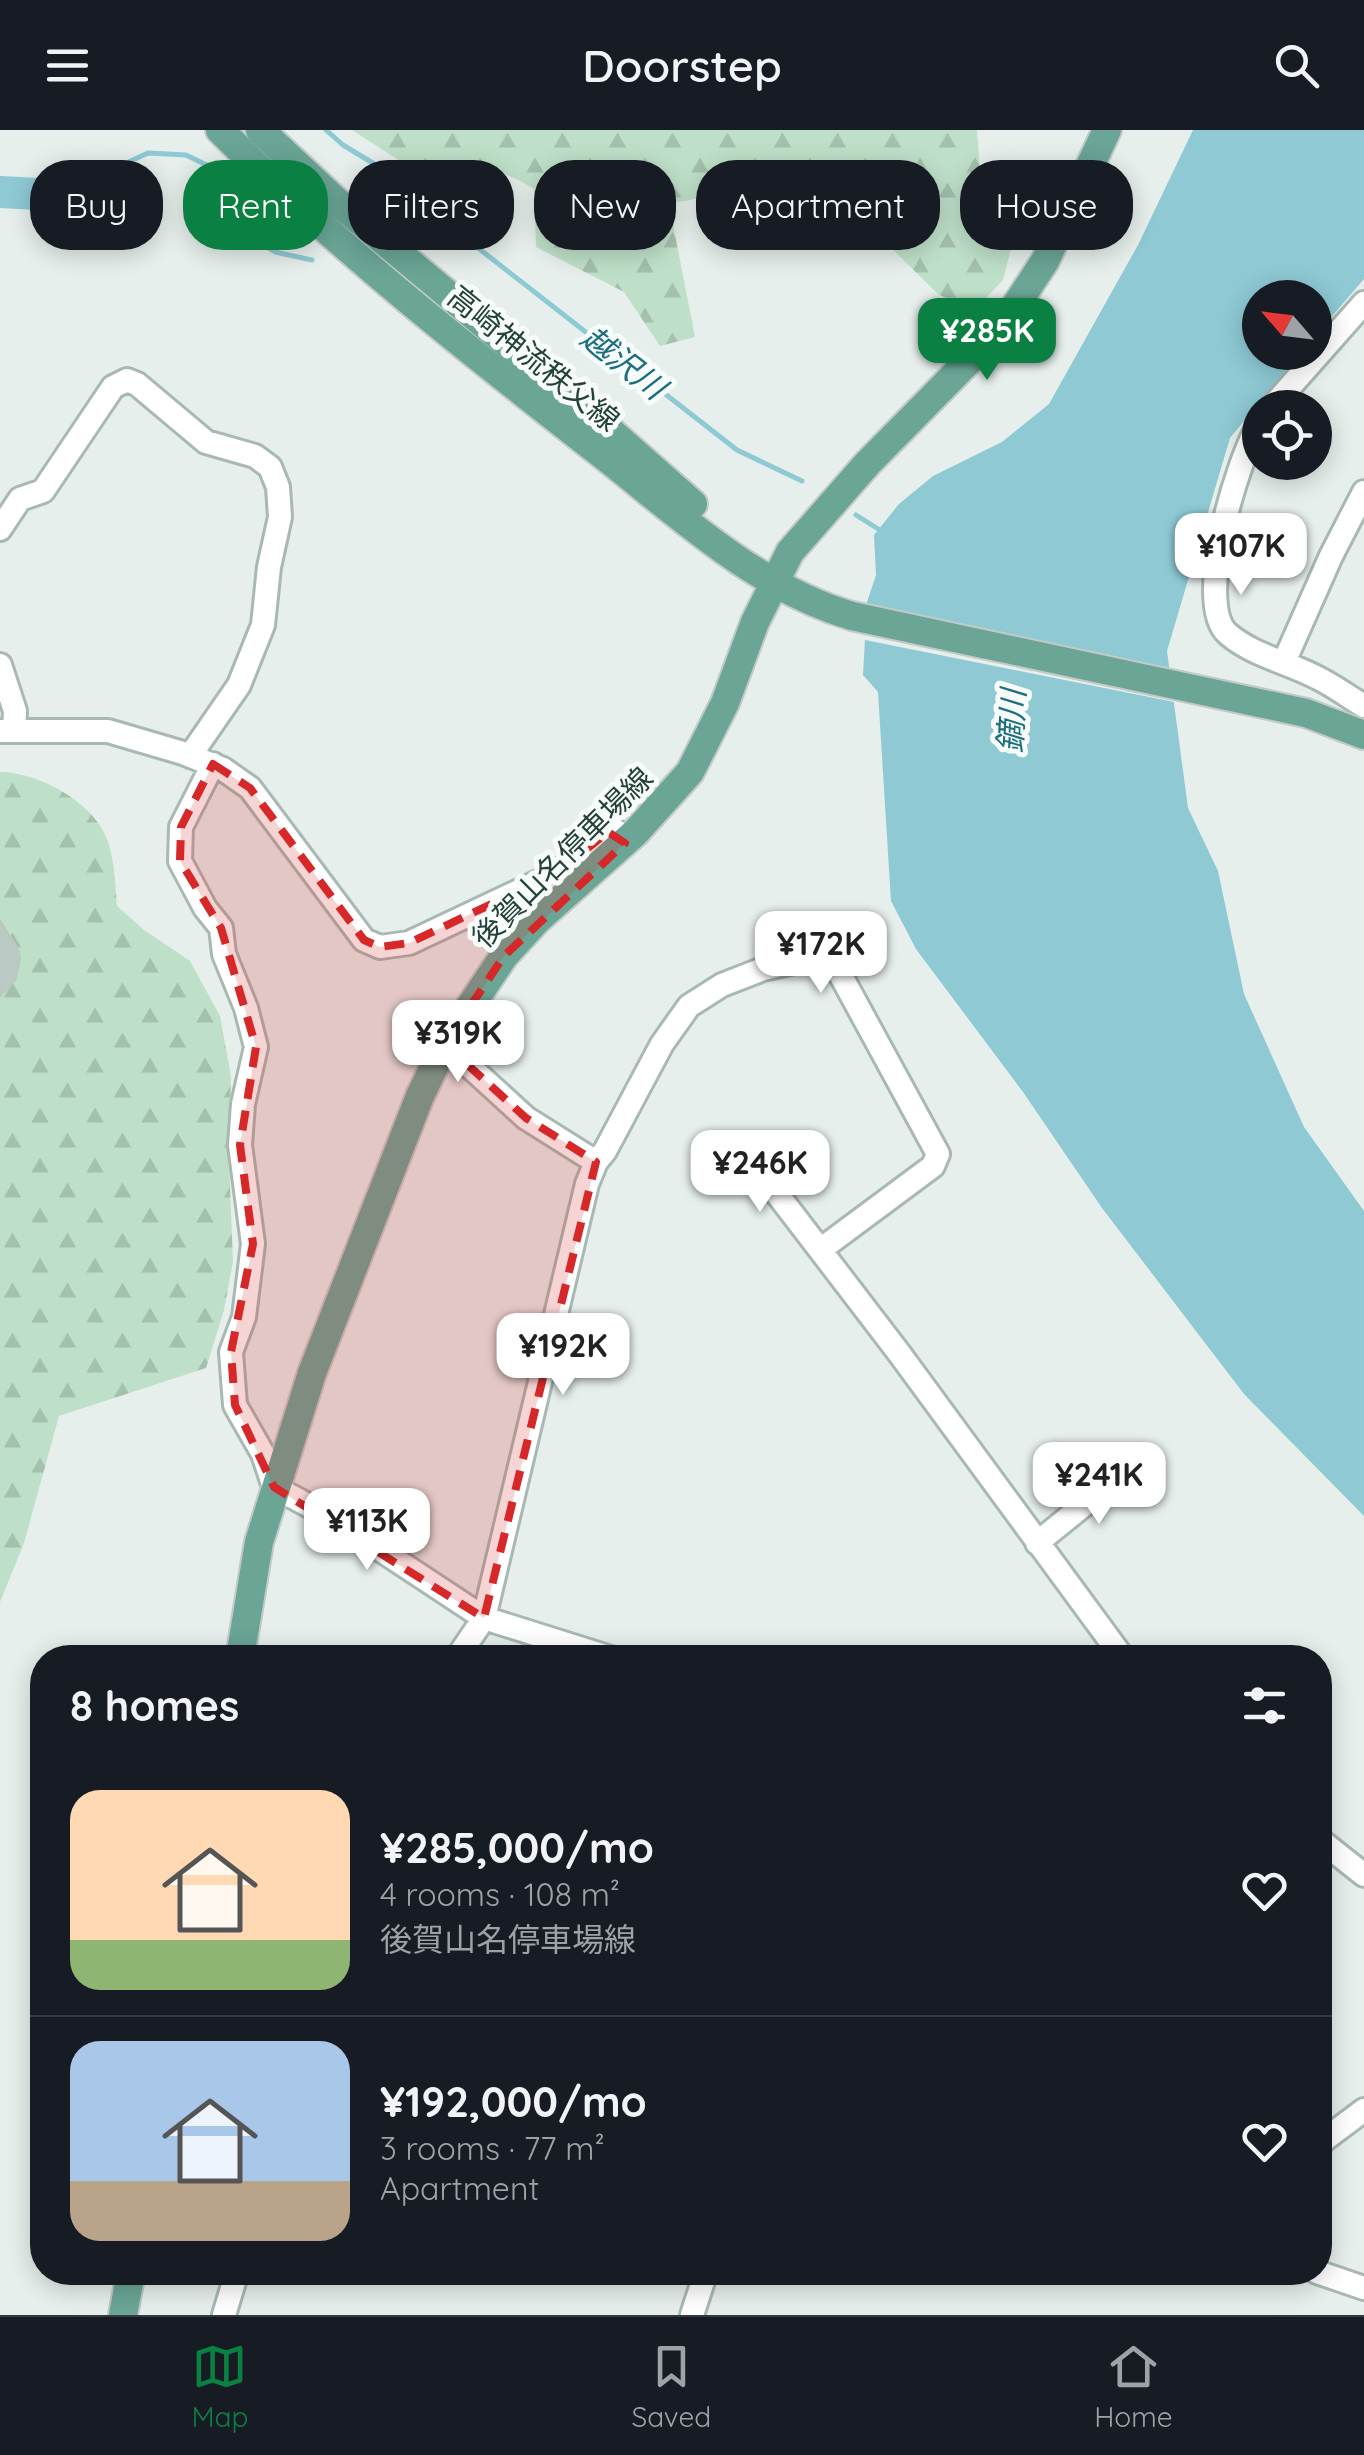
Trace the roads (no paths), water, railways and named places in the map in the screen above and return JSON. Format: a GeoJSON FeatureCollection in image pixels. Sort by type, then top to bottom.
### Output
{"type":"FeatureCollection","features":[{"type":"Feature","properties":{"kind":"main road","name":"高崎神流秩父線"},"geometry":{"type":"LineString","coordinates":[[220,130],[259,169],[452,336],[724,550],[819,606],[1240,696],[1306,712],[1364,736]]}},
{"type":"Feature","properties":{"kind":"main road","name":"高崎神流秩父線"},"geometry":{"type":"LineString","coordinates":[[260,130],[336,201],[582,406],[774,580]]}},
{"type":"Feature","properties":{"kind":"main road","name":"後賀山名停車場線"},"geometry":{"type":"LineString","coordinates":[[242,1645],[274,1487],[312,1372],[420,1096],[445,1044],[504,956],[537,920],[667,801],[698,758],[725,703],[754,622],[790,552],[824,511],[1001,328],[1045,261],[1106,130]]}},
{"type":"Feature","properties":{"kind":"main road"},"geometry":{"type":"LineString","coordinates":[[124,2315],[129,2285]]}},
{"type":"Feature","properties":{"kind":"street"},"geometry":{"type":"LineString","coordinates":[[1288,390],[1364,304]]}},
{"type":"Feature","properties":{"kind":"street"},"geometry":{"type":"LineString","coordinates":[[0,530],[20,500],[42,491],[112,387],[127,380],[206,442],[255,456],[270,467],[278,487],[280,517],[269,567],[263,624],[239,685],[190,756]]}},
{"type":"Feature","properties":{"kind":"street"},"geometry":{"type":"LineString","coordinates":[[1242,458],[1218,558],[1214,592],[1218,617],[1230,637],[1318,678],[1364,706]]}},
{"type":"Feature","properties":{"kind":"street"},"geometry":{"type":"LineString","coordinates":[[1284,662],[1364,492]]}},
{"type":"Feature","properties":{"kind":"street"},"geometry":{"type":"LineString","coordinates":[[0,665],[14,711],[7,731],[108,731],[213,764],[250,788],[364,940],[380,947],[409,943],[556,874],[608,832],[615,830],[625,843]]}},
{"type":"Feature","properties":{"kind":"street"},"geometry":{"type":"LineString","coordinates":[[213,764],[181,827],[180,861],[205,908],[222,928],[224,954],[246,1008],[256,1047],[240,1145],[253,1244],[244,1317],[231,1352],[235,1405],[263,1454],[274,1487],[334,1519],[484,1618],[570,1645]]}},
{"type":"Feature","properties":{"kind":"street"},"geometry":{"type":"LineString","coordinates":[[466,1645],[484,1618],[587,1184],[596,1162],[662,1044],[689,1006],[722,984],[802,960],[833,962],[938,1154],[933,1166],[820,1250]]}},
{"type":"Feature","properties":{"kind":"street"},"geometry":{"type":"LineString","coordinates":[[445,1044],[526,1118],[596,1162]]}},
{"type":"Feature","properties":{"kind":"street"},"geometry":{"type":"LineString","coordinates":[[742,1148],[1114,1645]]}},
{"type":"Feature","properties":{"kind":"street"},"geometry":{"type":"LineString","coordinates":[[1037,1543],[1127,1470]]}},
{"type":"Feature","properties":{"kind":"street"},"geometry":{"type":"LineString","coordinates":[[1332,1849],[1364,1874]]}},
{"type":"Feature","properties":{"kind":"street"},"geometry":{"type":"LineString","coordinates":[[1332,2135],[1364,2110]]}},
{"type":"Feature","properties":{"kind":"street"},"geometry":{"type":"LineString","coordinates":[[1332,2277],[1364,2288]]}},
{"type":"Feature","properties":{"kind":"street"},"geometry":{"type":"LineString","coordinates":[[224,2315],[234,2285]]}},
{"type":"Feature","properties":{"kind":"street"},"geometry":{"type":"LineString","coordinates":[[692,2315],[702,2285]]}},
{"type":"Feature","properties":{"kind":"water","name":"鏑川"},"geometry":{"type":"Polygon","coordinates":[[[1193,130],[1364,130],[1364,279],[1332,316],[1332,280],[1242,280],[1242,370],[1286,370],[1270,390],[1242,390],[1242,423],[1230,438],[1167,651],[1188,808],[1218,871],[1244,994],[1304,1127],[1364,1211],[1364,1516],[1244,1394],[1102,1208],[1023,1092],[916,949],[891,901],[878,692],[863,675],[867,602],[876,575],[874,535],[899,504],[933,476],[1002,442],[1049,404],[1138,245],[1193,130]]]}},
{"type":"Feature","properties":{"kind":"waterway","name":"越沢川"},"geometry":{"type":"LineString","coordinates":[[326,130],[391,174],[423,205],[737,450],[802,481]]}},
{"type":"Feature","properties":{"kind":"waterway","name":"越沢川"},"geometry":{"type":"LineString","coordinates":[[133,160],[148,153],[186,155],[235,179],[242,191],[251,237],[275,252],[312,260]]}},
{"type":"Feature","properties":{"kind":"waterway","name":"越沢川"},"geometry":{"type":"LineString","coordinates":[[0,192],[30,194]]}},
{"type":"Feature","properties":{"kind":"waterway","name":"越沢川"},"geometry":{"type":"LineString","coordinates":[[856,515],[883,532]]}}]}
